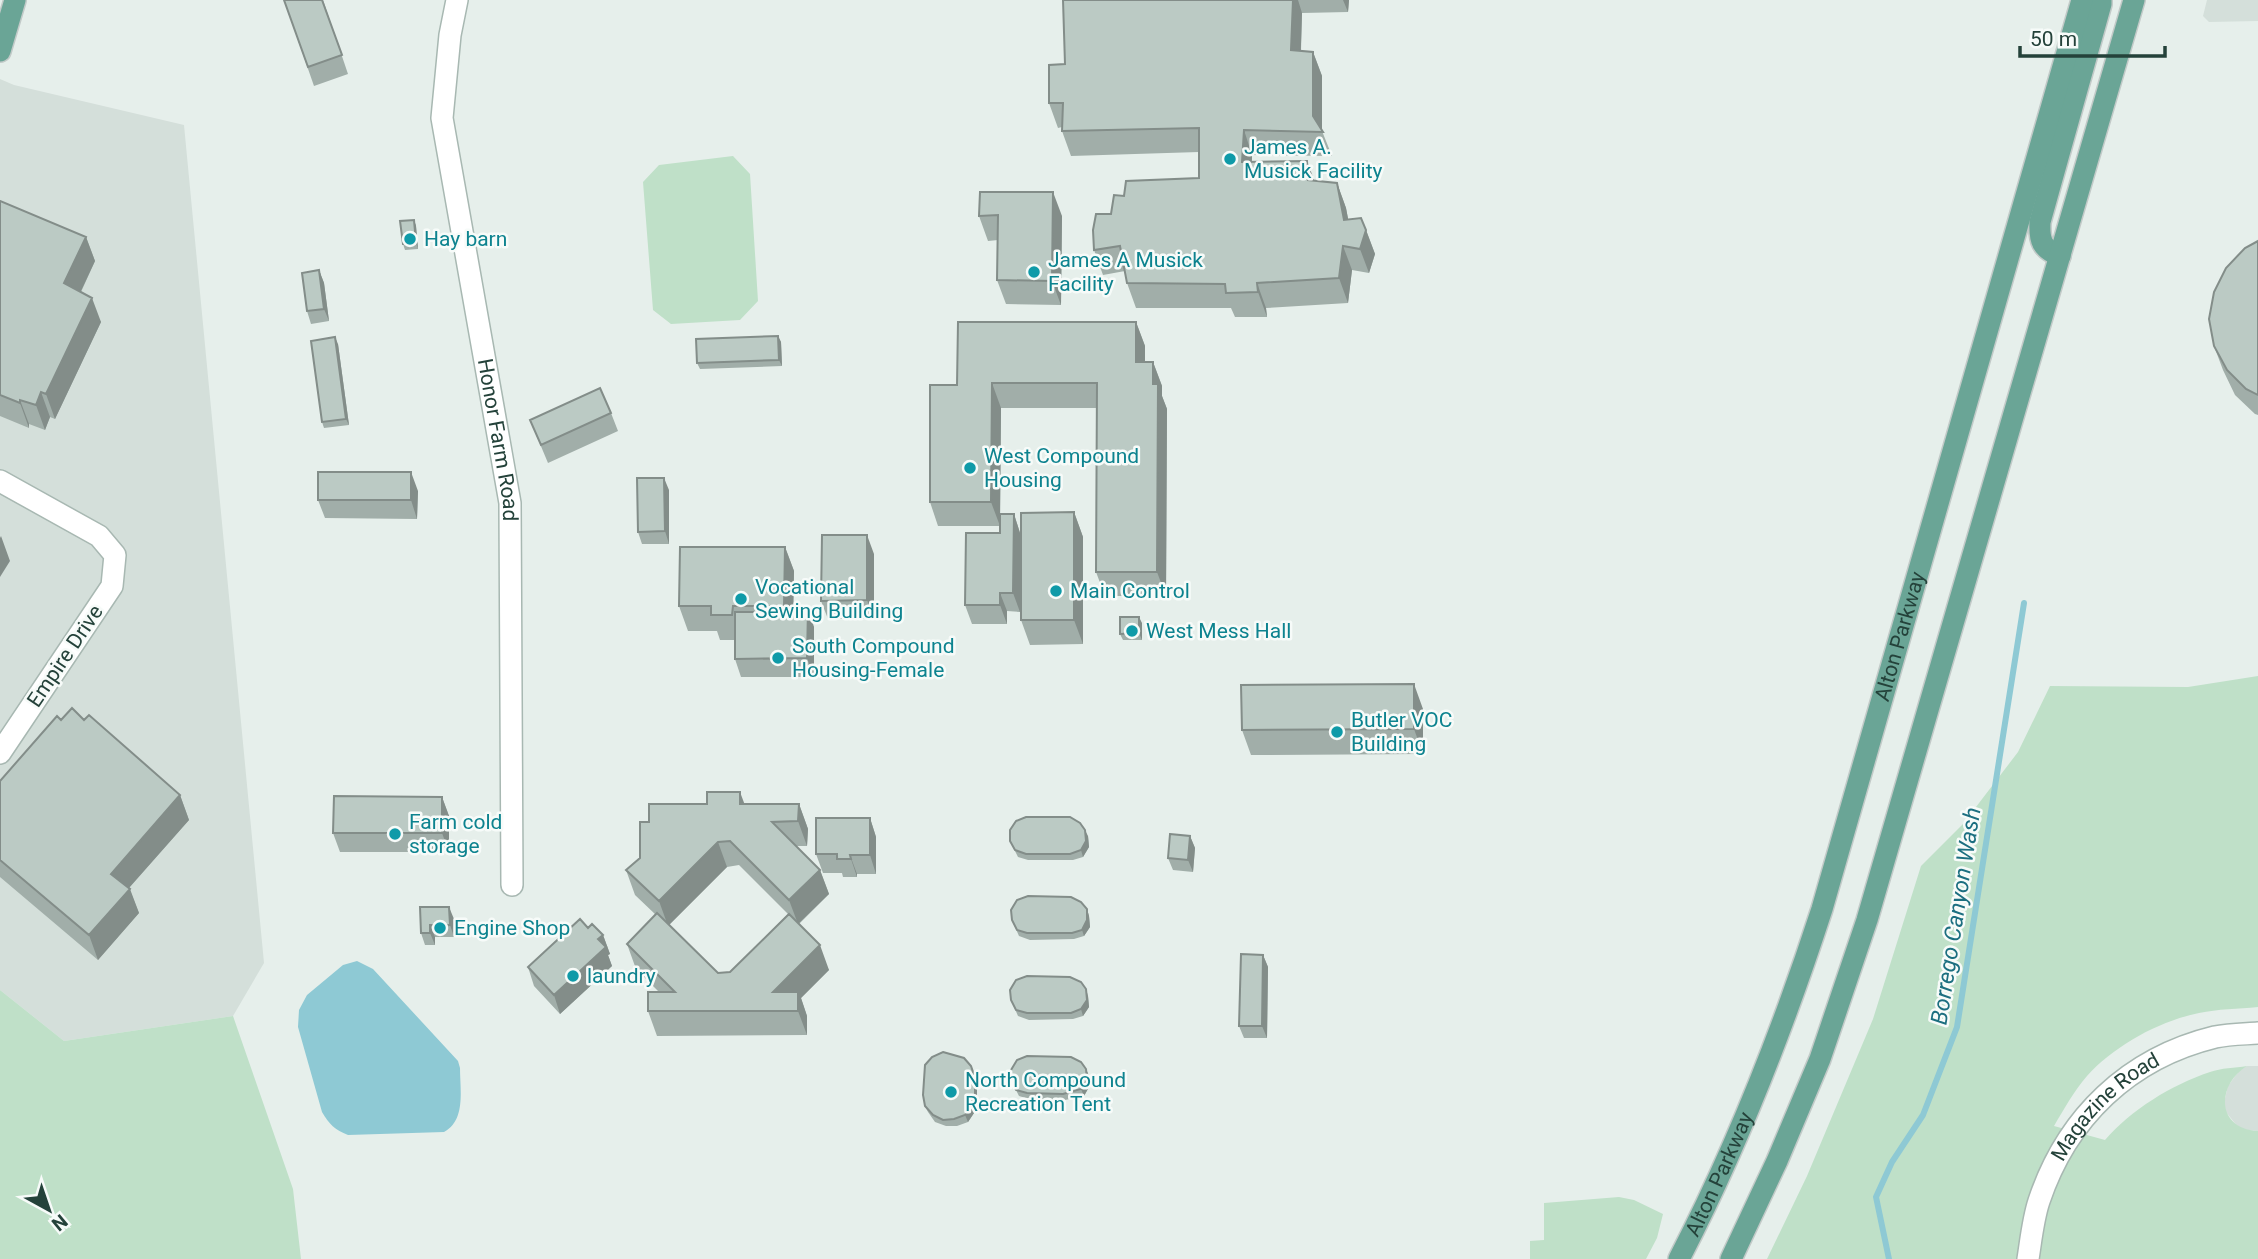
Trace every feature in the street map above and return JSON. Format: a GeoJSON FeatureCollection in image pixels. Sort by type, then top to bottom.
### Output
{"type":"FeatureCollection","features":[{"type":"Feature","properties":{"kind":"main road"},"geometry":{"type":"LineString","coordinates":[[0,51],[15,0]]}},
{"type":"Feature","properties":{"kind":"main road","name":"Alton Parkway"},"geometry":{"type":"LineString","coordinates":[[1679,1259],[1742,1128],[1783,1024],[1815,932],[2082,0]]}},
{"type":"Feature","properties":{"kind":"main road"},"geometry":{"type":"LineString","coordinates":[[2060,256],[2049,252],[2042,245],[2039,239],[2040,222],[2101,0]]}},
{"type":"Feature","properties":{"kind":"main road"},"geometry":{"type":"LineString","coordinates":[[1731,1259],[1792,1128],[1820,1059],[1867,920],[2134,0]]}},
{"type":"Feature","properties":{"kind":"street","name":"Honor Farm Road"},"geometry":{"type":"LineString","coordinates":[[457,0],[450,35],[442,118],[510,503],[512,884]]}},
{"type":"Feature","properties":{"kind":"street","name":"Empire Drive"},"geometry":{"type":"LineString","coordinates":[[0,481],[99,536],[115,555],[112,586],[0,752]]}},
{"type":"Feature","properties":{"kind":"street","name":"Magazine Road"},"geometry":{"type":"LineString","coordinates":[[2028,1259],[2039,1201],[2054,1166],[2073,1133],[2097,1102],[2127,1076],[2153,1059],[2180,1047],[2218,1036],[2258,1033]]}},
{"type":"Feature","properties":{"kind":"shaded area"},"geometry":{"type":"Polygon","coordinates":[[[2207,0],[2258,0],[2258,21],[2209,22],[2203,16],[2207,0]]]}},
{"type":"Feature","properties":{"kind":"shaded area"},"geometry":{"type":"Polygon","coordinates":[[[0,79],[14,85],[184,125],[264,963],[233,1016],[64,1041],[0,990],[0,79]]]}},
{"type":"Feature","properties":{"kind":"shaded area"},"geometry":{"type":"Polygon","coordinates":[[[2247,1066],[2258,1066],[2258,1131],[2238,1127],[2226,1112],[2224,1103],[2228,1086],[2239,1071],[2247,1066]]]}},
{"type":"Feature","properties":{"kind":"green space"},"geometry":{"type":"Polygon","coordinates":[[[733,156],[750,174],[758,301],[740,320],[671,324],[653,310],[643,182],[659,165],[733,156]]]}},
{"type":"Feature","properties":{"kind":"green space"},"geometry":{"type":"Polygon","coordinates":[[[2258,676],[2258,1007],[2199,1013],[2168,1022],[2138,1036],[2110,1055],[2087,1076],[2054,1126],[2105,1140],[2139,1109],[2166,1091],[2210,1072],[2247,1066],[2230,1084],[2225,1105],[2234,1123],[2258,1131],[2258,1259],[1767,1259],[1807,1176],[1873,1019],[1921,866],[1963,824],[2018,752],[2050,686],[2188,687],[2258,676]]]}},
{"type":"Feature","properties":{"kind":"green space"},"geometry":{"type":"Polygon","coordinates":[[[0,990],[64,1041],[233,1016],[293,1189],[301,1259],[0,1259],[0,990]]]}},
{"type":"Feature","properties":{"kind":"green space"},"geometry":{"type":"Polygon","coordinates":[[[1619,1197],[1634,1200],[1663,1214],[1657,1238],[1646,1259],[1530,1259],[1530,1241],[1544,1240],[1544,1203],[1619,1197]]]}},
{"type":"Feature","properties":{"kind":"water"},"geometry":{"type":"Polygon","coordinates":[[[357,961],[373,969],[458,1061],[461,1095],[459,1112],[451,1127],[444,1132],[348,1135],[333,1126],[322,1112],[298,1027],[299,1010],[307,995],[343,965],[357,961]]]}},
{"type":"Feature","properties":{"kind":"building"},"geometry":{"type":"Polygon","coordinates":[[[284,0],[322,0],[342,55],[308,67],[284,0]]]}},
{"type":"Feature","properties":{"kind":"building","name":"James A. Musick Facility"},"geometry":{"type":"Polygon","coordinates":[[[1063,0],[1293,0],[1291,50],[1313,52],[1313,116],[1323,132],[1244,130],[1242,162],[1307,161],[1308,180],[1337,183],[1344,220],[1361,218],[1366,230],[1360,249],[1343,246],[1339,278],[1257,283],[1258,292],[1226,293],[1225,284],[1127,283],[1120,246],[1094,250],[1093,230],[1096,214],[1111,214],[1114,195],[1124,196],[1126,181],[1199,178],[1199,128],[1062,131],[1063,103],[1049,103],[1049,65],[1065,64],[1063,0]]]}},
{"type":"Feature","properties":{"kind":"building"},"geometry":{"type":"Polygon","coordinates":[[[980,192],[1053,192],[1052,281],[997,280],[998,215],[979,216],[980,192]]]}},
{"type":"Feature","properties":{"kind":"building"},"geometry":{"type":"Polygon","coordinates":[[[0,201],[86,237],[64,283],[92,298],[46,394],[41,392],[36,405],[20,400],[20,403],[0,395],[0,201]]]}},
{"type":"Feature","properties":{"kind":"building","name":"Hay barn"},"geometry":{"type":"Polygon","coordinates":[[[414,220],[416,243],[403,244],[400,221],[414,220]]]}},
{"type":"Feature","properties":{"kind":"building"},"geometry":{"type":"Polygon","coordinates":[[[2258,241],[2258,395],[2246,389],[2227,370],[2214,346],[2209,319],[2214,292],[2226,268],[2245,248],[2258,241]]]}},
{"type":"Feature","properties":{"kind":"building"},"geometry":{"type":"Polygon","coordinates":[[[319,270],[324,309],[307,311],[302,273],[319,270]]]}},
{"type":"Feature","properties":{"kind":"building","name":"West Compound Housing"},"geometry":{"type":"Polygon","coordinates":[[[958,322],[1136,322],[1136,362],[1153,362],[1153,384],[1158,384],[1157,572],[1096,572],[1097,383],[992,383],[991,502],[930,502],[930,385],[957,385],[958,322]]]}},
{"type":"Feature","properties":{"kind":"building"},"geometry":{"type":"Polygon","coordinates":[[[778,336],[779,360],[697,363],[696,339],[778,336]]]}},
{"type":"Feature","properties":{"kind":"building"},"geometry":{"type":"Polygon","coordinates":[[[335,337],[346,419],[322,422],[311,341],[335,337]]]}},
{"type":"Feature","properties":{"kind":"building"},"geometry":{"type":"Polygon","coordinates":[[[600,388],[611,413],[541,445],[530,420],[600,388]]]}},
{"type":"Feature","properties":{"kind":"building"},"geometry":{"type":"Polygon","coordinates":[[[318,472],[411,472],[411,500],[318,500],[318,472]]]}},
{"type":"Feature","properties":{"kind":"building"},"geometry":{"type":"Polygon","coordinates":[[[637,478],[664,478],[665,531],[638,532],[637,478]]]}},
{"type":"Feature","properties":{"kind":"building","name":"Main Control"},"geometry":{"type":"Polygon","coordinates":[[[1074,512],[1074,620],[1021,620],[1021,513],[1074,512]]]}},
{"type":"Feature","properties":{"kind":"building"},"geometry":{"type":"Polygon","coordinates":[[[1000,514],[1014,514],[1013,593],[1000,593],[1000,605],[965,605],[966,533],[1000,533],[1000,514]]]}},
{"type":"Feature","properties":{"kind":"building"},"geometry":{"type":"Polygon","coordinates":[[[822,535],[867,535],[867,600],[821,601],[822,535]]]}},
{"type":"Feature","properties":{"kind":"building"},"geometry":{"type":"Polygon","coordinates":[[[680,547],[785,547],[784,606],[733,606],[732,615],[711,615],[711,606],[679,606],[680,547]]]}},
{"type":"Feature","properties":{"kind":"building"},"geometry":{"type":"Polygon","coordinates":[[[787,608],[808,608],[807,658],[735,659],[735,612],[786,612],[787,608]]]}},
{"type":"Feature","properties":{"kind":"building"},"geometry":{"type":"Polygon","coordinates":[[[1120,617],[1139,617],[1139,633],[1120,634],[1120,617]]]}},
{"type":"Feature","properties":{"kind":"building"},"geometry":{"type":"Polygon","coordinates":[[[1414,684],[1414,729],[1242,730],[1241,685],[1414,684]]]}},
{"type":"Feature","properties":{"kind":"building"},"geometry":{"type":"Polygon","coordinates":[[[72,708],[84,720],[89,715],[180,795],[111,874],[130,889],[89,935],[0,860],[0,781],[57,716],[61,720],[72,708]]]}},
{"type":"Feature","properties":{"kind":"building"},"geometry":{"type":"Polygon","coordinates":[[[707,792],[740,792],[740,804],[799,804],[798,821],[772,822],[820,870],[789,900],[730,841],[718,842],[659,901],[626,870],[640,858],[640,822],[649,822],[649,804],[707,804],[707,792]]]}},
{"type":"Feature","properties":{"kind":"building"},"geometry":{"type":"Polygon","coordinates":[[[334,796],[442,797],[442,833],[333,833],[334,796]]]}},
{"type":"Feature","properties":{"kind":"building"},"geometry":{"type":"Polygon","coordinates":[[[1026,817],[1070,817],[1085,830],[1086,841],[1081,850],[1070,854],[1026,854],[1015,850],[1010,841],[1010,830],[1016,821],[1026,817]]]}},
{"type":"Feature","properties":{"kind":"building"},"geometry":{"type":"Polygon","coordinates":[[[816,818],[870,818],[870,855],[850,855],[851,859],[837,859],[837,854],[816,854],[816,818]]]}},
{"type":"Feature","properties":{"kind":"building"},"geometry":{"type":"Polygon","coordinates":[[[1170,834],[1190,836],[1188,860],[1168,858],[1170,834]]]}},
{"type":"Feature","properties":{"kind":"building"},"geometry":{"type":"Polygon","coordinates":[[[1028,896],[1071,897],[1081,902],[1087,909],[1087,920],[1082,930],[1072,933],[1027,933],[1017,930],[1011,910],[1017,900],[1028,896]]]}},
{"type":"Feature","properties":{"kind":"building"},"geometry":{"type":"Polygon","coordinates":[[[420,907],[449,907],[450,925],[430,925],[430,933],[421,933],[420,907]]]}},
{"type":"Feature","properties":{"kind":"building"},"geometry":{"type":"Polygon","coordinates":[[[657,913],[718,973],[730,972],[789,914],[820,945],[773,992],[798,992],[798,1011],[648,1011],[648,992],[675,992],[627,944],[657,913]]]}},
{"type":"Feature","properties":{"kind":"building"},"geometry":{"type":"Polygon","coordinates":[[[580,919],[588,928],[592,924],[603,935],[598,939],[606,947],[554,995],[528,967],[580,919]]]}},
{"type":"Feature","properties":{"kind":"building"},"geometry":{"type":"Polygon","coordinates":[[[1241,954],[1263,955],[1262,1026],[1239,1026],[1241,954]]]}},
{"type":"Feature","properties":{"kind":"building"},"geometry":{"type":"Polygon","coordinates":[[[1027,976],[1070,977],[1081,982],[1086,989],[1087,1000],[1081,1009],[1071,1013],[1027,1013],[1016,1010],[1010,990],[1016,980],[1027,976]]]}},
{"type":"Feature","properties":{"kind":"building","name":"North Compound Recreation Tent"},"geometry":{"type":"Polygon","coordinates":[[[943,1052],[964,1058],[971,1066],[975,1078],[975,1095],[972,1106],[965,1115],[943,1120],[933,1115],[925,1106],[923,1095],[925,1065],[932,1057],[943,1052]]]}},
{"type":"Feature","properties":{"kind":"building"},"geometry":{"type":"Polygon","coordinates":[[[1027,1056],[1071,1057],[1081,1062],[1086,1069],[1087,1080],[1081,1089],[1063,1094],[1016,1090],[1011,1080],[1011,1070],[1017,1060],[1027,1056]]]}},
{"type":"Feature","properties":{"kind":"waterway","name":"Borrego Canyon Wash"},"geometry":{"type":"LineString","coordinates":[[1889,1259],[1876,1197],[1892,1162],[1923,1115],[1957,1027],[2024,603]]}},
{"type":"Feature","properties":{"kind":"place","name":"James A. Musick Facility"},"geometry":{"type":"Point","coordinates":[1230,159]}},
{"type":"Feature","properties":{"kind":"place","name":"Hay barn"},"geometry":{"type":"Point","coordinates":[410,239]}},
{"type":"Feature","properties":{"kind":"place","name":"James A Musick Facility"},"geometry":{"type":"Point","coordinates":[1034,272]}},
{"type":"Feature","properties":{"kind":"place","name":"West Compound Housing"},"geometry":{"type":"Point","coordinates":[970,468]}},
{"type":"Feature","properties":{"kind":"place","name":"Main Control"},"geometry":{"type":"Point","coordinates":[1056,591]}},
{"type":"Feature","properties":{"kind":"place","name":"Vocational Sewing Building"},"geometry":{"type":"Point","coordinates":[741,599]}},
{"type":"Feature","properties":{"kind":"place","name":"West Mess Hall"},"geometry":{"type":"Point","coordinates":[1132,631]}},
{"type":"Feature","properties":{"kind":"place","name":"South Compound Housing-Female"},"geometry":{"type":"Point","coordinates":[778,658]}},
{"type":"Feature","properties":{"kind":"place","name":"Butler VOC Building"},"geometry":{"type":"Point","coordinates":[1337,732]}},
{"type":"Feature","properties":{"kind":"place","name":"Farm cold storage"},"geometry":{"type":"Point","coordinates":[395,834]}},
{"type":"Feature","properties":{"kind":"place","name":"Engine Shop"},"geometry":{"type":"Point","coordinates":[440,928]}},
{"type":"Feature","properties":{"kind":"place","name":"laundry"},"geometry":{"type":"Point","coordinates":[573,976]}},
{"type":"Feature","properties":{"kind":"place","name":"North Compound Recreation Tent"},"geometry":{"type":"Point","coordinates":[951,1092]}}]}
